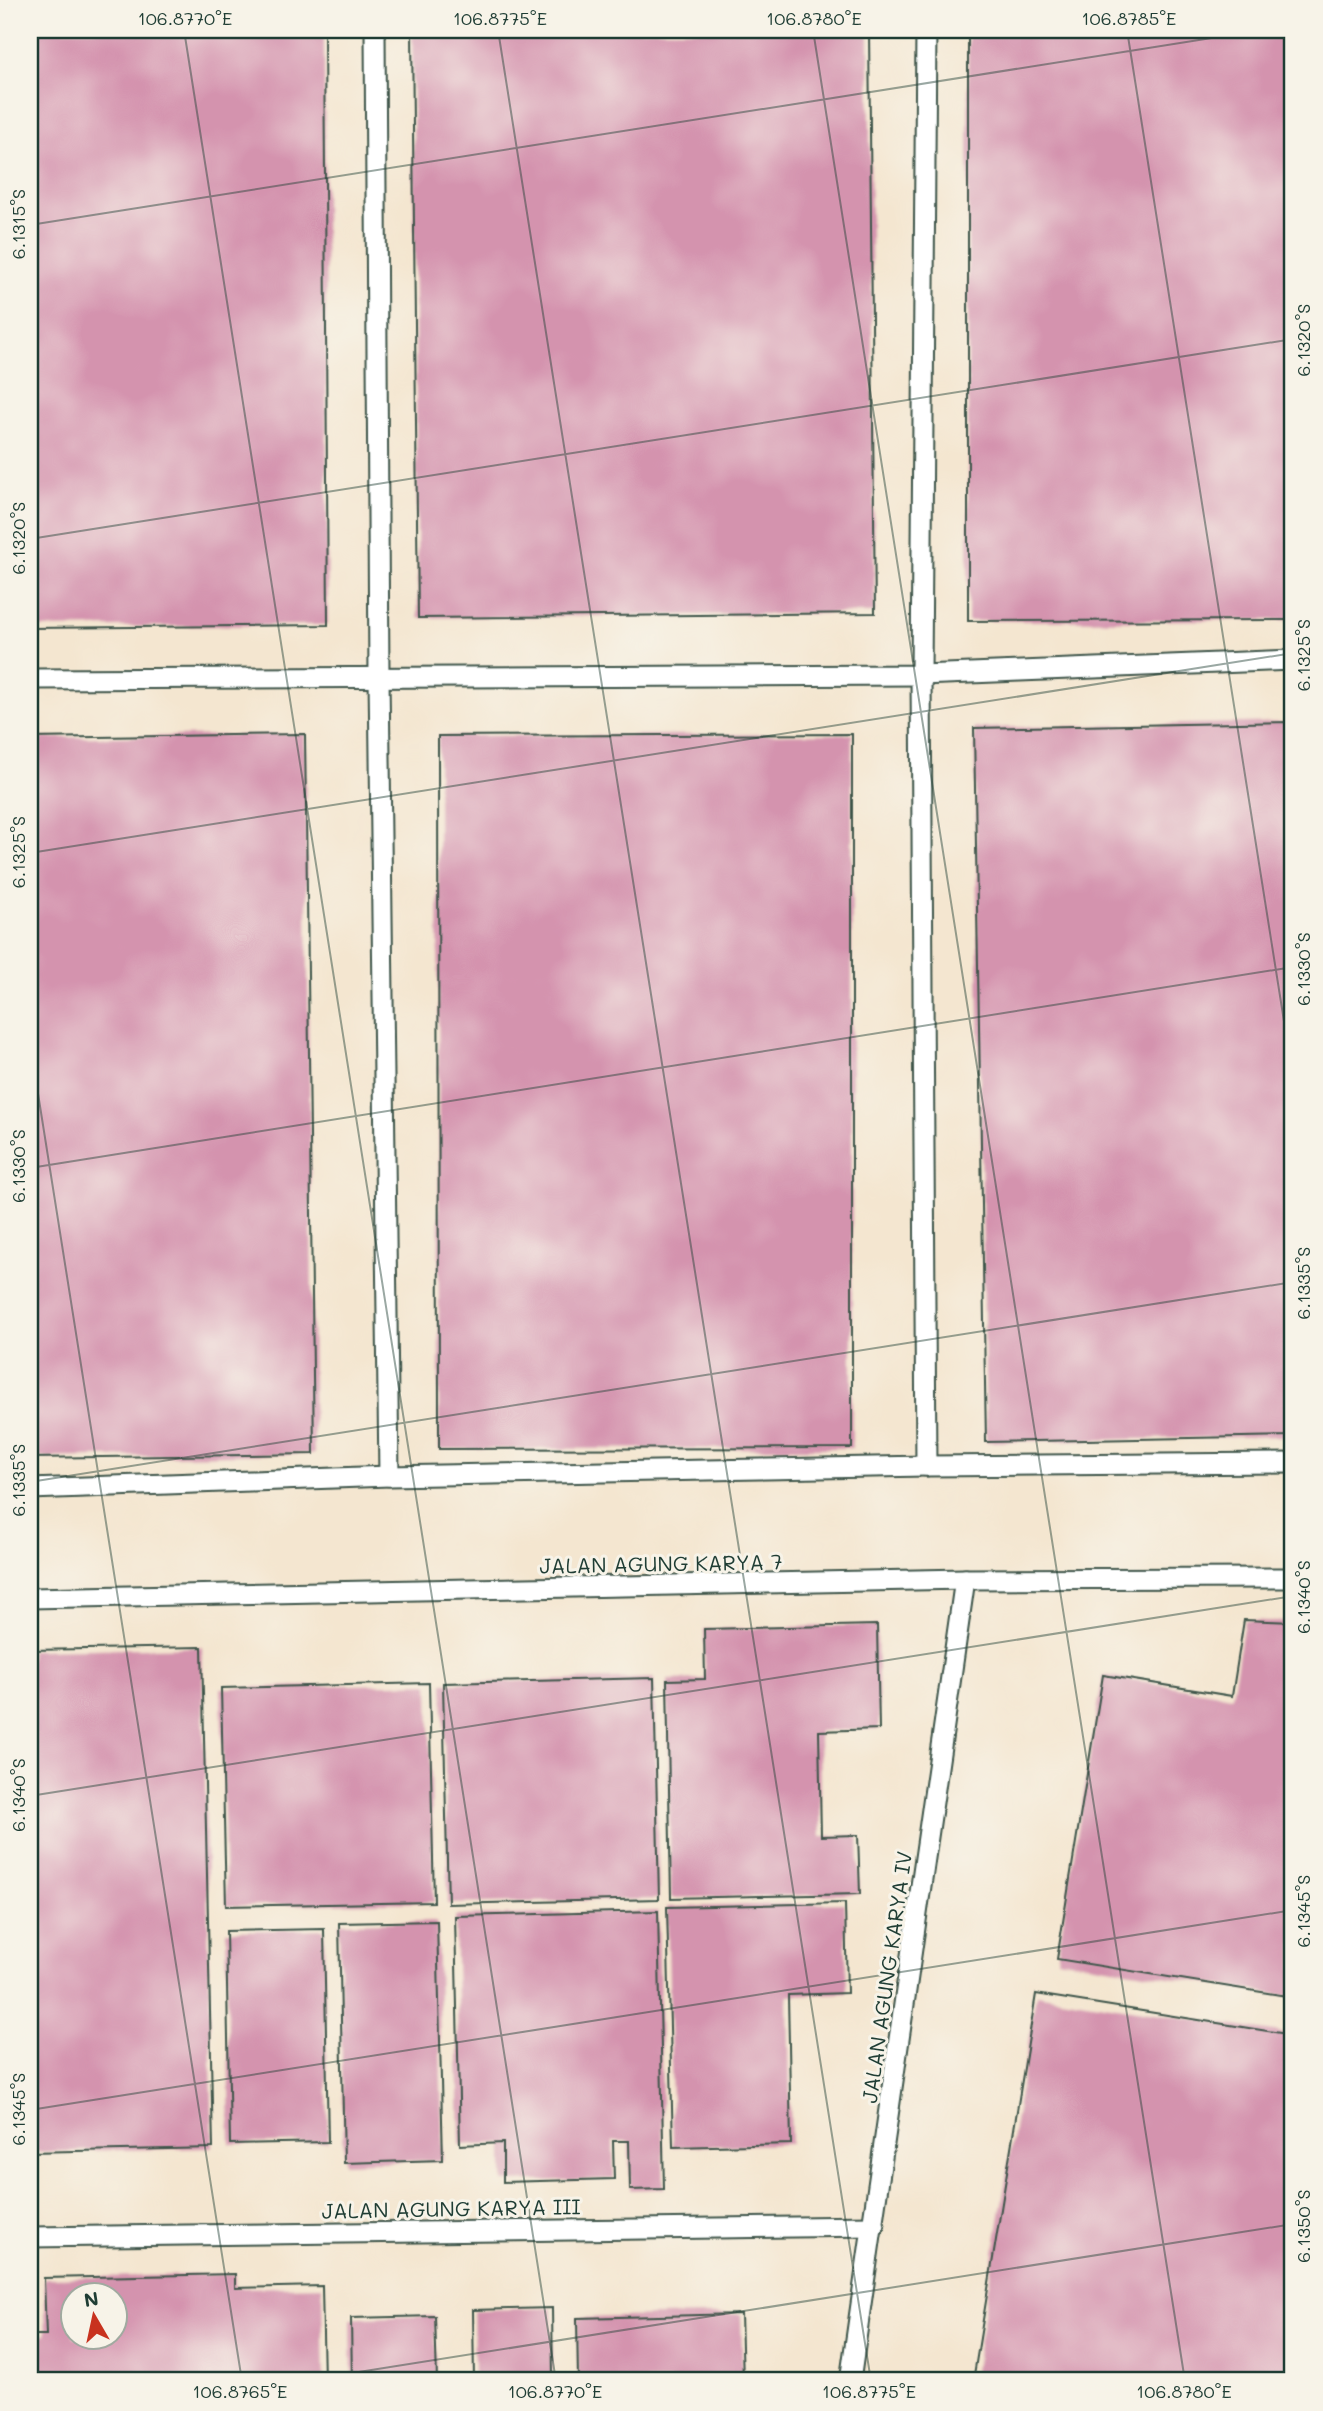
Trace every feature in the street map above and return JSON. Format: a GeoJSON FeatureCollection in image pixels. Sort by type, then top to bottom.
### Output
{"type":"FeatureCollection","features":[{"type":"Feature","properties":{"kind":"lane"},"geometry":{"type":"LineString","coordinates":[[375,30],[379,677],[389,1476]]}},
{"type":"Feature","properties":{"kind":"lane"},"geometry":{"type":"LineString","coordinates":[[926,30],[921,675],[926,1466]]}},
{"type":"Feature","properties":{"kind":"lane"},"geometry":{"type":"LineString","coordinates":[[30,679],[921,675],[1293,660]]}},
{"type":"Feature","properties":{"kind":"lane"},"geometry":{"type":"LineString","coordinates":[[30,1489],[389,1476],[1293,1462]]}},
{"type":"Feature","properties":{"kind":"lane","name":"JALAN AGUNG KARYA 7"},"geometry":{"type":"LineString","coordinates":[[30,1598],[965,1579],[1293,1578]]}},
{"type":"Feature","properties":{"kind":"lane","name":"JALAN AGUNG KARYA IV"},"geometry":{"type":"LineString","coordinates":[[850,2381],[965,1579]]}},
{"type":"Feature","properties":{"kind":"lane","name":"JALAN AGUNG KARYA III"},"geometry":{"type":"LineString","coordinates":[[30,2237],[874,2226]]}},
{"type":"Feature","properties":{"kind":"building"},"geometry":{"type":"Polygon","coordinates":[[[30,30],[324,30],[328,625],[30,628],[30,30]]]}},
{"type":"Feature","properties":{"kind":"building"},"geometry":{"type":"Polygon","coordinates":[[[412,30],[869,30],[875,613],[418,618],[412,30]]]}},
{"type":"Feature","properties":{"kind":"building"},"geometry":{"type":"Polygon","coordinates":[[[968,30],[1293,30],[1293,620],[968,621],[968,30]]]}},
{"type":"Feature","properties":{"kind":"building"},"geometry":{"type":"Polygon","coordinates":[[[1293,722],[1293,1436],[986,1442],[974,728],[1293,722]]]}},
{"type":"Feature","properties":{"kind":"building"},"geometry":{"type":"Polygon","coordinates":[[[305,734],[314,1454],[30,1458],[30,738],[305,734]]]}},
{"type":"Feature","properties":{"kind":"building"},"geometry":{"type":"Polygon","coordinates":[[[852,734],[852,1448],[439,1449],[438,736],[852,734]]]}},
{"type":"Feature","properties":{"kind":"building"},"geometry":{"type":"Polygon","coordinates":[[[1244,1620],[1293,1622],[1293,1997],[1057,1959],[1103,1675],[1232,1696],[1244,1620]]]}},
{"type":"Feature","properties":{"kind":"building"},"geometry":{"type":"Polygon","coordinates":[[[877,1625],[879,1729],[819,1731],[821,1836],[858,1835],[860,1894],[671,1898],[667,1680],[705,1679],[704,1629],[877,1625]]]}},
{"type":"Feature","properties":{"kind":"building"},"geometry":{"type":"Polygon","coordinates":[[[202,1647],[213,2148],[30,2152],[30,1650],[202,1647]]]}},
{"type":"Feature","properties":{"kind":"building"},"geometry":{"type":"Polygon","coordinates":[[[654,1678],[659,1899],[448,1904],[443,1683],[654,1678]]]}},
{"type":"Feature","properties":{"kind":"building"},"geometry":{"type":"Polygon","coordinates":[[[429,1683],[434,1902],[226,1906],[221,1688],[429,1683]]]}},
{"type":"Feature","properties":{"kind":"building"},"geometry":{"type":"Polygon","coordinates":[[[845,1903],[847,1993],[788,1995],[791,2144],[673,2147],[667,1907],[845,1903]]]}},
{"type":"Feature","properties":{"kind":"building"},"geometry":{"type":"Polygon","coordinates":[[[658,1911],[664,2189],[630,2190],[629,2141],[613,2141],[614,2179],[503,2182],[503,2143],[460,2145],[455,1916],[658,1911]]]}},
{"type":"Feature","properties":{"kind":"building"},"geometry":{"type":"Polygon","coordinates":[[[437,1921],[443,2160],[344,2163],[339,1923],[437,1921]]]}},
{"type":"Feature","properties":{"kind":"building"},"geometry":{"type":"Polygon","coordinates":[[[324,1929],[328,2142],[230,2144],[226,1931],[324,1929]]]}},
{"type":"Feature","properties":{"kind":"building"},"geometry":{"type":"Polygon","coordinates":[[[1036,1994],[1293,2035],[1293,2381],[973,2381],[1036,1994]]]}},
{"type":"Feature","properties":{"kind":"building"},"geometry":{"type":"Polygon","coordinates":[[[235,2274],[235,2288],[322,2286],[324,2381],[30,2381],[30,2335],[46,2335],[44,2278],[235,2274]]]}},
{"type":"Feature","properties":{"kind":"building"},"geometry":{"type":"Polygon","coordinates":[[[552,2308],[553,2381],[474,2381],[473,2310],[552,2308]]]}},
{"type":"Feature","properties":{"kind":"building"},"geometry":{"type":"Polygon","coordinates":[[[741,2314],[743,2381],[578,2381],[577,2318],[741,2314]]]}},
{"type":"Feature","properties":{"kind":"building"},"geometry":{"type":"Polygon","coordinates":[[[435,2316],[437,2381],[352,2381],[351,2318],[435,2316]]]}}]}
